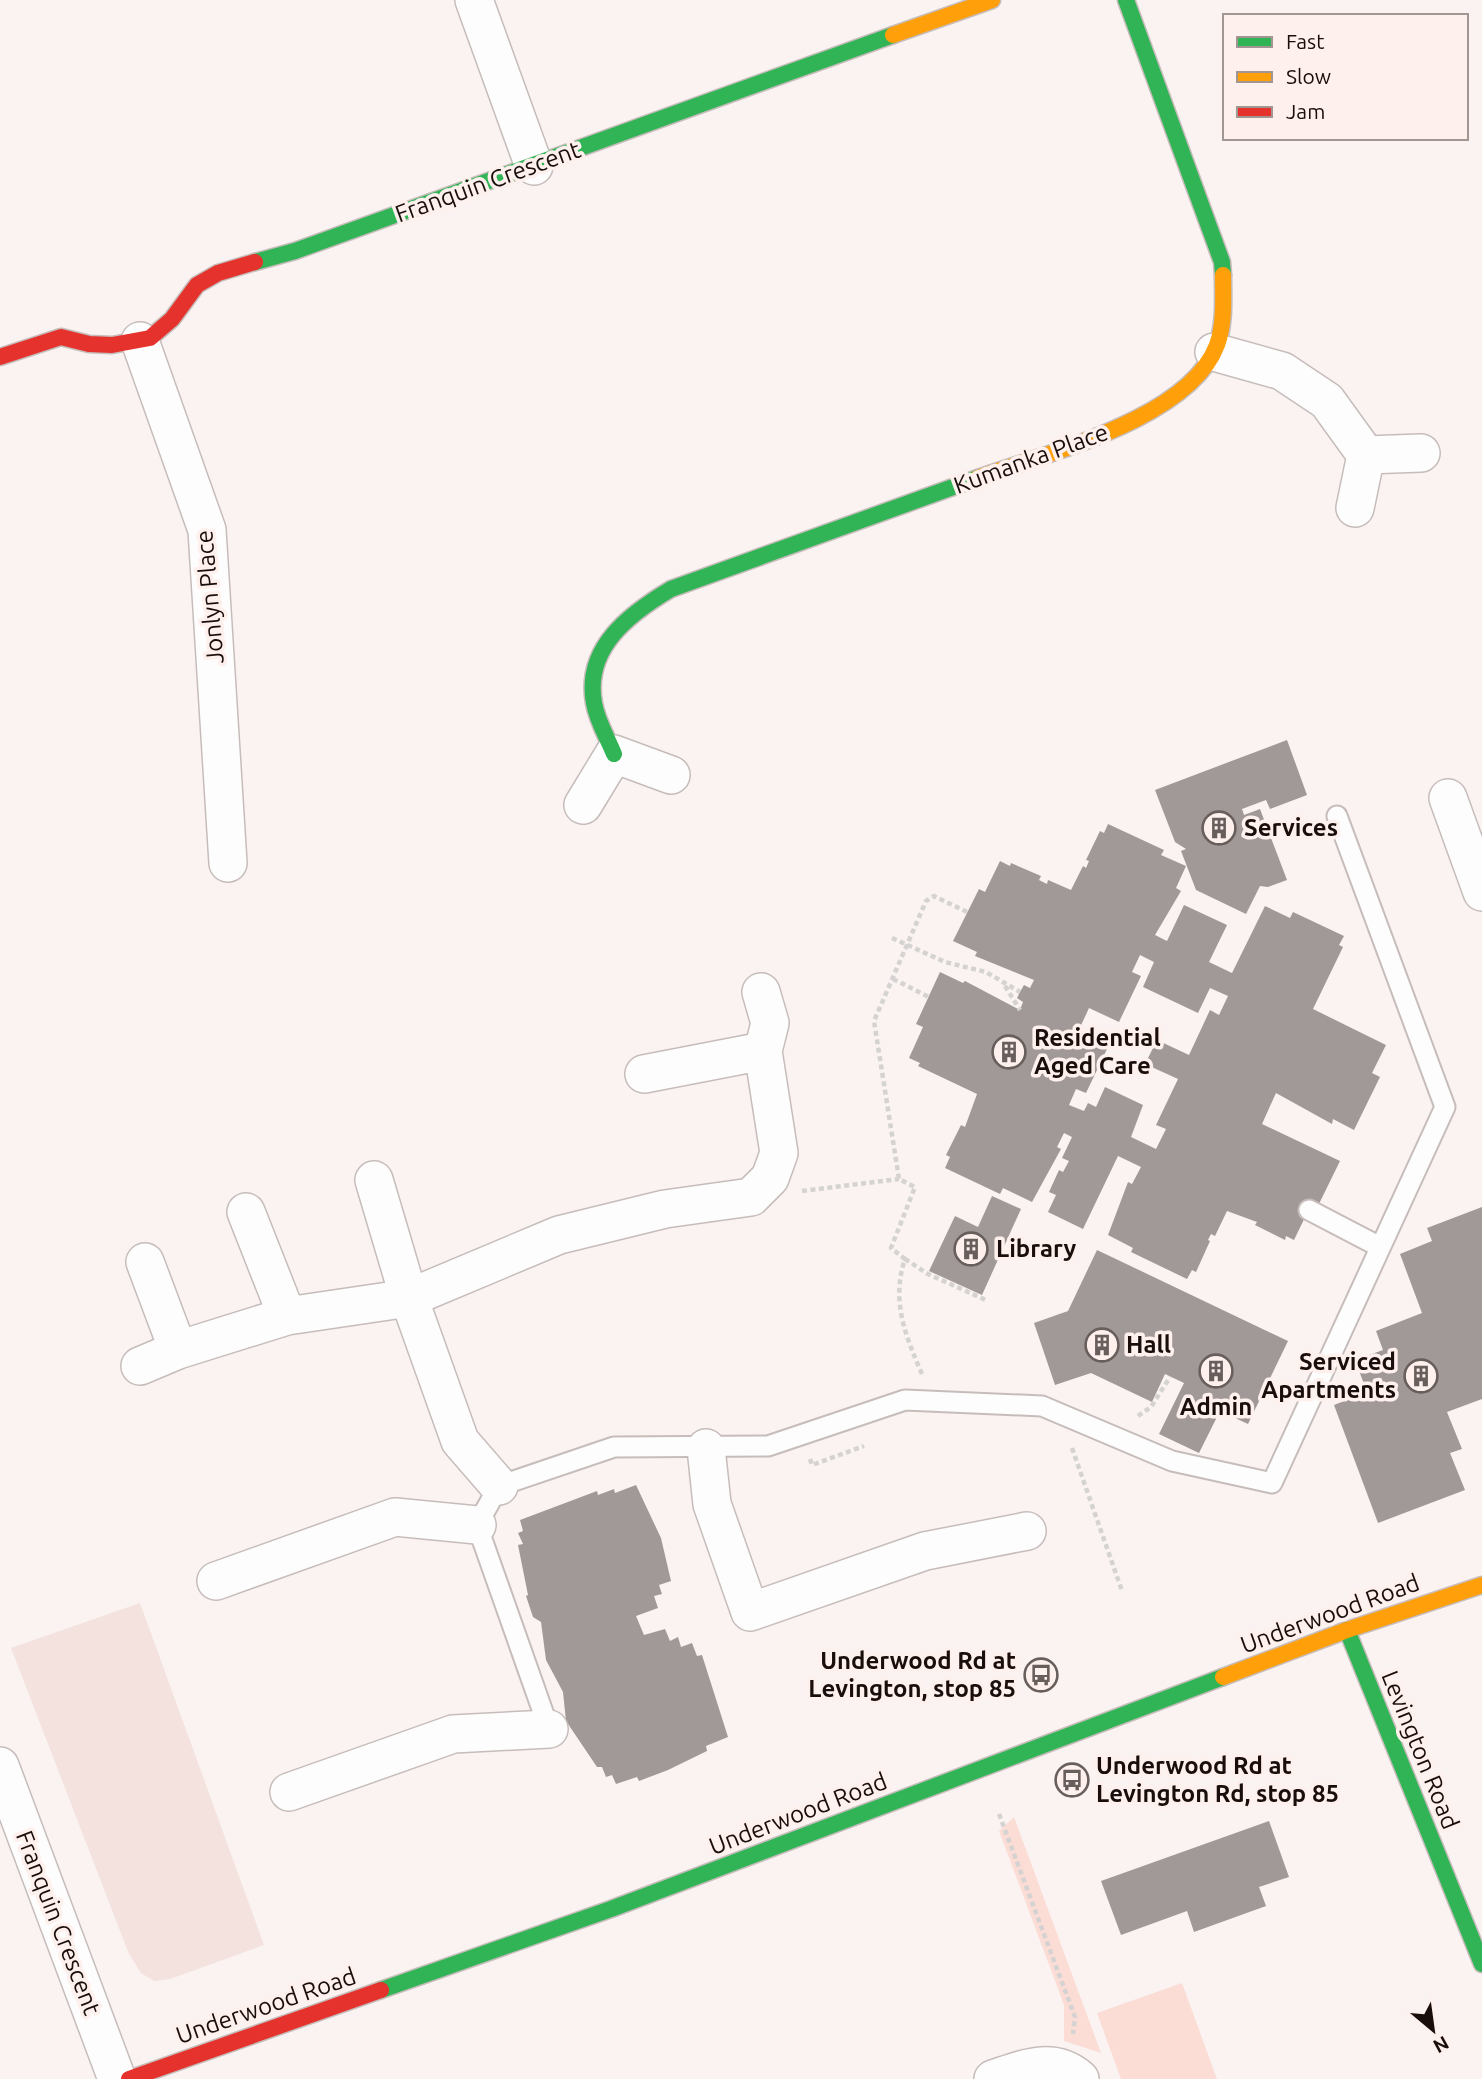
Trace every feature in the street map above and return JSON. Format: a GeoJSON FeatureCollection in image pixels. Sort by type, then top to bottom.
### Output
{"type":"FeatureCollection","features":[{"type":"Feature","properties":{"kind":"street"},"geometry":{"type":"LineString","coordinates":[[474,0],[534,166]]}},
{"type":"Feature","properties":{"kind":"street","name":"Franquin Crescent"},"geometry":{"type":"LineString","coordinates":[[0,357],[61,337],[112,345],[150,338],[172,319],[197,285],[218,273],[295,251],[992,0]]}},
{"type":"Feature","properties":{"kind":"street","name":"Kumanka Place"},"geometry":{"type":"LineString","coordinates":[[614,754],[594,702],[595,669],[610,632],[641,605],[671,589],[1141,419],[1180,393],[1214,352],[1223,306],[1222,262],[1126,0]]}},
{"type":"Feature","properties":{"kind":"street","name":"Jonlyn Place"},"geometry":{"type":"LineString","coordinates":[[140,341],[207,530],[228,863]]}},
{"type":"Feature","properties":{"kind":"street"},"geometry":{"type":"LineString","coordinates":[[1214,352],[1282,371],[1327,401],[1366,455],[1355,508]]}},
{"type":"Feature","properties":{"kind":"street"},"geometry":{"type":"LineString","coordinates":[[1366,455],[1421,453]]}},
{"type":"Feature","properties":{"kind":"street"},"geometry":{"type":"LineString","coordinates":[[583,805],[614,754],[671,775]]}},
{"type":"Feature","properties":{"kind":"street"},"geometry":{"type":"LineString","coordinates":[[1448,798],[1472,834],[1482,892]]}},
{"type":"Feature","properties":{"kind":"street"},"geometry":{"type":"LineString","coordinates":[[140,1366],[178,1350],[287,1316],[409,1298],[559,1235],[665,1209],[751,1197],[772,1174],[779,1153],[763,1051],[770,1023],[761,992]]}},
{"type":"Feature","properties":{"kind":"street"},"geometry":{"type":"LineString","coordinates":[[644,1074],[763,1051]]}},
{"type":"Feature","properties":{"kind":"street"},"geometry":{"type":"LineString","coordinates":[[374,1180],[409,1298],[460,1441],[499,1486]]}},
{"type":"Feature","properties":{"kind":"street"},"geometry":{"type":"LineString","coordinates":[[246,1212],[287,1316]]}},
{"type":"Feature","properties":{"kind":"street"},"geometry":{"type":"LineString","coordinates":[[145,1262],[178,1350]]}},
{"type":"Feature","properties":{"kind":"street"},"geometry":{"type":"LineString","coordinates":[[706,1448],[712,1504],[750,1612],[925,1551],[1027,1531]]}},
{"type":"Feature","properties":{"kind":"street"},"geometry":{"type":"LineString","coordinates":[[216,1581],[395,1517],[477,1525]]}},
{"type":"Feature","properties":{"kind":"street","name":"Underwood Road"},"geometry":{"type":"LineString","coordinates":[[129,2079],[611,1909],[1347,1630],[1482,1585]]}},
{"type":"Feature","properties":{"kind":"street","name":"Levington Road"},"geometry":{"type":"LineString","coordinates":[[1347,1630],[1482,1964]]}},
{"type":"Feature","properties":{"kind":"street"},"geometry":{"type":"LineString","coordinates":[[289,1792],[453,1734],[549,1729]]}},
{"type":"Feature","properties":{"kind":"street","name":"Franquin Crescent"},"geometry":{"type":"LineString","coordinates":[[0,1766],[10,1825],[117,2079]]}},
{"type":"Feature","properties":{"kind":"street"},"geometry":{"type":"LineString","coordinates":[[993,2079],[1036,2064],[1074,2074]]}},
{"type":"Feature","properties":{"kind":"lane"},"geometry":{"type":"LineString","coordinates":[[549,1729],[477,1525],[499,1486],[614,1447],[768,1446],[905,1400],[1042,1406],[1172,1461],[1272,1483],[1445,1107],[1337,816]]}},
{"type":"Feature","properties":{"kind":"lane"},"geometry":{"type":"LineString","coordinates":[[1309,1210],[1380,1247]]}},
{"type":"Feature","properties":{"kind":"path"},"geometry":{"type":"LineString","coordinates":[[899,1179],[874,1021],[926,901],[934,896],[967,912]]}},
{"type":"Feature","properties":{"kind":"path"},"geometry":{"type":"LineString","coordinates":[[892,938],[945,962],[986,972],[1020,992]]}},
{"type":"Feature","properties":{"kind":"path"},"geometry":{"type":"LineString","coordinates":[[893,979],[929,997]]}},
{"type":"Feature","properties":{"kind":"path"},"geometry":{"type":"LineString","coordinates":[[1005,985],[1020,1010]]}},
{"type":"Feature","properties":{"kind":"path"},"geometry":{"type":"LineString","coordinates":[[772,1174],[796,1192],[899,1179],[915,1187],[891,1248],[928,1274],[988,1301]]}},
{"type":"Feature","properties":{"kind":"path"},"geometry":{"type":"LineString","coordinates":[[905,1259],[897,1283],[904,1328],[924,1379]]}},
{"type":"Feature","properties":{"kind":"path"},"geometry":{"type":"LineString","coordinates":[[1129,1419],[1151,1407],[1170,1377]]}},
{"type":"Feature","properties":{"kind":"path"},"geometry":{"type":"LineString","coordinates":[[1071,1444],[1122,1591]]}},
{"type":"Feature","properties":{"kind":"path"},"geometry":{"type":"LineString","coordinates":[[999,1814],[1075,2017],[1074,2074]]}},
{"type":"Feature","properties":{"kind":"shaded area"},"geometry":{"type":"Polygon","coordinates":[[[140,1603],[264,1945],[170,1979],[154,1981],[141,1973],[129,1954],[11,1648],[140,1603]]]}},
{"type":"Feature","properties":{"kind":"shaded area"},"geometry":{"type":"Polygon","coordinates":[[[1014,1817],[1101,2053],[1064,2041],[1064,2005],[999,1831],[1014,1817]]]}},
{"type":"Feature","properties":{"kind":"shaded area"},"geometry":{"type":"Polygon","coordinates":[[[1182,1983],[1217,2079],[1121,2079],[1097,2013],[1182,1983]]]}},
{"type":"Feature","properties":{"kind":"building","name":"Services"},"geometry":{"type":"Polygon","coordinates":[[[1287,740],[1307,795],[1270,809],[1266,800],[1242,809],[1244,815],[1260,809],[1287,880],[1268,887],[1260,886],[1246,914],[1196,890],[1181,851],[1186,849],[1175,842],[1155,790],[1287,740]]]}},
{"type":"Feature","properties":{"kind":"building","name":"Residential Aged Care"},"geometry":{"type":"Polygon","coordinates":[[[1108,824],[1164,850],[1161,855],[1186,866],[1176,888],[1181,891],[1155,935],[1167,941],[1184,905],[1227,925],[1209,962],[1232,973],[1265,906],[1290,918],[1293,912],[1344,936],[1339,945],[1343,947],[1313,1009],[1386,1045],[1372,1073],[1380,1077],[1354,1130],[1333,1119],[1332,1124],[1276,1093],[1262,1124],[1340,1161],[1316,1210],[1310,1207],[1294,1240],[1286,1236],[1285,1240],[1255,1225],[1257,1222],[1227,1211],[1215,1236],[1211,1234],[1196,1272],[1192,1270],[1187,1279],[1131,1252],[1133,1248],[1108,1235],[1128,1182],[1132,1184],[1141,1167],[1118,1156],[1083,1229],[1048,1212],[1056,1195],[1049,1192],[1059,1170],[1063,1172],[1069,1161],[1062,1158],[1072,1137],[1064,1133],[1057,1147],[1061,1149],[1032,1202],[1003,1188],[1000,1194],[945,1168],[950,1157],[946,1155],[961,1125],[965,1127],[977,1094],[918,1066],[920,1063],[909,1058],[923,1027],[916,1024],[940,972],[963,983],[965,981],[1020,1010],[1023,1002],[1017,998],[1024,985],[1030,988],[1034,980],[975,956],[977,952],[953,941],[979,889],[985,892],[1000,861],[1041,876],[1039,880],[1047,884],[1048,880],[1071,890],[1083,866],[1086,868],[1089,861],[1086,860],[1100,831],[1104,833],[1108,824]],[[1140,955],[1132,972],[1141,976],[1119,1022],[1089,1008],[1077,1034],[1107,1049],[1086,1093],[1076,1089],[1069,1105],[1084,1111],[1088,1103],[1096,1107],[1105,1087],[1143,1105],[1131,1137],[1156,1149],[1166,1129],[1156,1125],[1178,1079],[1145,1064],[1157,1040],[1189,1055],[1210,1010],[1219,1015],[1228,996],[1210,988],[1198,1013],[1143,987],[1154,962],[1140,955]]]}},
{"type":"Feature","properties":{"kind":"building","name":"Library"},"geometry":{"type":"Polygon","coordinates":[[[992,1196],[1021,1209],[982,1295],[929,1271],[955,1216],[978,1227],[992,1196]]]}},
{"type":"Feature","properties":{"kind":"building","name":"Serviced Apartments"},"geometry":{"type":"Polygon","coordinates":[[[1482,1207],[1482,1399],[1447,1412],[1462,1449],[1450,1453],[1465,1490],[1378,1523],[1334,1405],[1367,1392],[1355,1360],[1383,1350],[1376,1331],[1422,1313],[1400,1254],[1432,1241],[1427,1228],[1482,1207]]]}},
{"type":"Feature","properties":{"kind":"building"},"geometry":{"type":"Polygon","coordinates":[[[1097,1250],[1288,1341],[1248,1424],[1220,1411],[1199,1453],[1159,1434],[1184,1383],[1165,1374],[1152,1402],[1091,1373],[1055,1385],[1034,1323],[1068,1311],[1097,1250]]]}},
{"type":"Feature","properties":{"kind":"building"},"geometry":{"type":"Polygon","coordinates":[[[636,1485],[661,1538],[671,1581],[659,1585],[662,1594],[654,1596],[658,1608],[636,1616],[644,1635],[665,1629],[670,1641],[678,1637],[681,1647],[692,1643],[697,1656],[702,1655],[728,1737],[706,1746],[707,1751],[668,1770],[639,1781],[637,1777],[616,1784],[612,1775],[606,1777],[602,1767],[597,1767],[566,1721],[563,1692],[546,1660],[541,1622],[533,1617],[526,1596],[528,1595],[518,1545],[523,1544],[518,1533],[523,1531],[520,1520],[597,1491],[598,1495],[614,1489],[615,1493],[636,1485]]]}},
{"type":"Feature","properties":{"kind":"building"},"geometry":{"type":"Polygon","coordinates":[[[1269,1821],[1289,1877],[1259,1887],[1266,1906],[1194,1932],[1187,1911],[1121,1935],[1101,1881],[1269,1821]]]}},
{"type":"Feature","properties":{"kind":"traffic: fast"},"geometry":{"type":"LineString","coordinates":[[1126,0],[1222,262],[1223,275]]}},
{"type":"Feature","properties":{"kind":"traffic: fast"},"geometry":{"type":"LineString","coordinates":[[255,262],[295,251],[893,35]]}},
{"type":"Feature","properties":{"kind":"traffic: fast"},"geometry":{"type":"LineString","coordinates":[[614,754],[594,703],[596,666],[613,635],[640,610],[671,589],[978,478]]}},
{"type":"Feature","properties":{"kind":"traffic: fast"},"geometry":{"type":"LineString","coordinates":[[1347,1630],[1482,1964]]}},
{"type":"Feature","properties":{"kind":"traffic: fast"},"geometry":{"type":"LineString","coordinates":[[381,1990],[611,1909],[1223,1677]]}},
{"type":"Feature","properties":{"kind":"traffic: slow"},"geometry":{"type":"LineString","coordinates":[[893,35],[992,0]]}},
{"type":"Feature","properties":{"kind":"traffic: slow"},"geometry":{"type":"LineString","coordinates":[[978,478],[1113,430],[1178,393],[1202,371],[1217,345],[1222,319],[1223,275]]}},
{"type":"Feature","properties":{"kind":"traffic: slow"},"geometry":{"type":"LineString","coordinates":[[1223,1677],[1347,1630],[1482,1585]]}},
{"type":"Feature","properties":{"kind":"traffic: jam"},"geometry":{"type":"LineString","coordinates":[[0,357],[61,337],[89,344],[112,345],[150,338],[172,319],[197,285],[218,273],[255,262]]}},
{"type":"Feature","properties":{"kind":"traffic: jam"},"geometry":{"type":"LineString","coordinates":[[129,2079],[381,1990]]}},
{"type":"Feature","properties":{"kind":"place","name":"Services"},"geometry":{"type":"Point","coordinates":[1219,828]}},
{"type":"Feature","properties":{"kind":"place","name":"Residential Aged Care"},"geometry":{"type":"Point","coordinates":[1009,1052]}},
{"type":"Feature","properties":{"kind":"place","name":"Library"},"geometry":{"type":"Point","coordinates":[971,1249]}},
{"type":"Feature","properties":{"kind":"place","name":"Hall"},"geometry":{"type":"Point","coordinates":[1102,1345]}},
{"type":"Feature","properties":{"kind":"place","name":"Admin"},"geometry":{"type":"Point","coordinates":[1216,1371]}},
{"type":"Feature","properties":{"kind":"place","name":"Serviced Apartments"},"geometry":{"type":"Point","coordinates":[1421,1376]}},
{"type":"Feature","properties":{"kind":"place","name":"Underwood Rd at Levington, stop 85"},"geometry":{"type":"Point","coordinates":[1041,1675]}},
{"type":"Feature","properties":{"kind":"place","name":"Underwood Rd at Levington Rd, stop 85"},"geometry":{"type":"Point","coordinates":[1072,1780]}}]}
